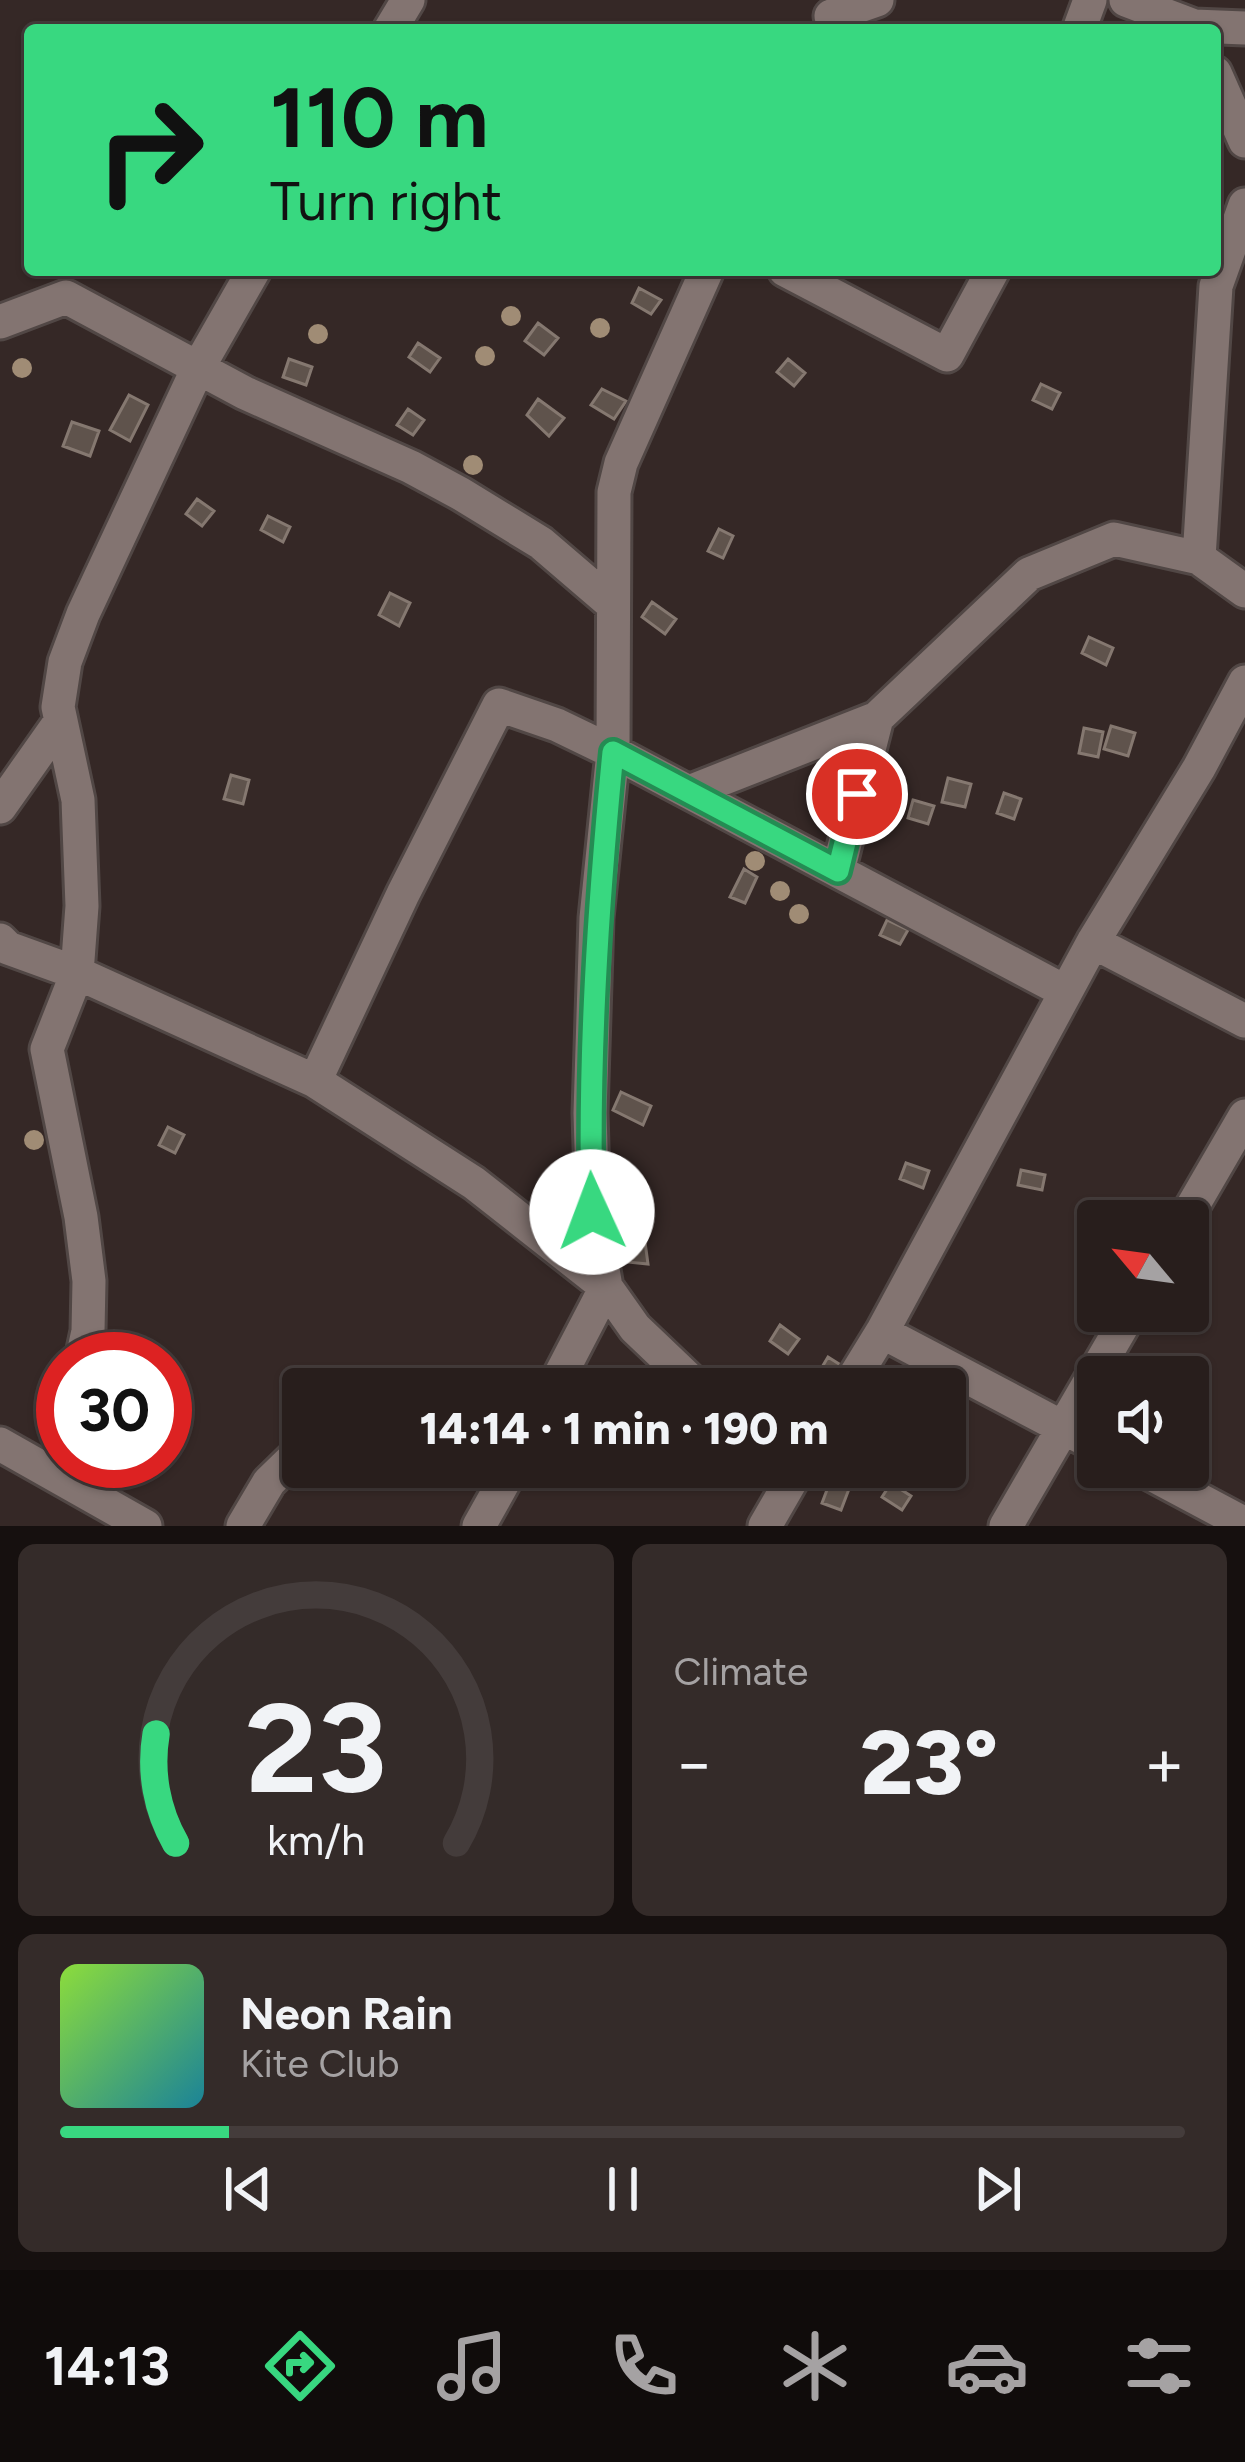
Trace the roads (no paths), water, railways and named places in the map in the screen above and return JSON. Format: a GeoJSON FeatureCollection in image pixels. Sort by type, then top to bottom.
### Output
{"type":"FeatureCollection","features":[{"type":"Feature","properties":{"kind":"street"},"geometry":{"type":"LineString","coordinates":[[830,15],[878,0]]}},
{"type":"Feature","properties":{"kind":"street"},"geometry":{"type":"LineString","coordinates":[[1126,0],[1185,24]]}},
{"type":"Feature","properties":{"kind":"street"},"geometry":{"type":"LineString","coordinates":[[1221,87],[1245,141]]}},
{"type":"Feature","properties":{"kind":"street"},"geometry":{"type":"LineString","coordinates":[[1221,272],[1245,206]]}},
{"type":"Feature","properties":{"kind":"street"},"geometry":{"type":"LineString","coordinates":[[88,1332],[89,1281],[80,1217],[46,1049],[77,974],[82,906],[78,800],[58,707],[65,662],[83,614],[198,368],[251,276]]}},
{"type":"Feature","properties":{"kind":"street"},"geometry":{"type":"LineString","coordinates":[[564,1368],[606,1287],[592,1212],[590,1113],[596,918],[613,752],[614,492],[621,464],[704,276]]}},
{"type":"Feature","properties":{"kind":"street"},"geometry":{"type":"LineString","coordinates":[[796,276],[946,355],[990,276]]}},
{"type":"Feature","properties":{"kind":"street"},"geometry":{"type":"LineString","coordinates":[[1199,558],[1220,276]]}},
{"type":"Feature","properties":{"kind":"street"},"geometry":{"type":"LineString","coordinates":[[0,322],[66,297],[275,408],[461,494],[541,543],[611,603]]}},
{"type":"Feature","properties":{"kind":"street"},"geometry":{"type":"LineString","coordinates":[[689,791],[877,718],[1029,574],[1114,539],[1199,558],[1245,591]]}},
{"type":"Feature","properties":{"kind":"street"},"geometry":{"type":"LineString","coordinates":[[860,1368],[1093,942],[1199,768],[1245,682]]}},
{"type":"Feature","properties":{"kind":"street"},"geometry":{"type":"LineString","coordinates":[[315,1081],[499,705],[557,725],[613,752],[1066,992]]}},
{"type":"Feature","properties":{"kind":"street"},"geometry":{"type":"LineString","coordinates":[[838,871],[877,718]]}},
{"type":"Feature","properties":{"kind":"street"},"geometry":{"type":"LineString","coordinates":[[0,807],[60,722]]}},
{"type":"Feature","properties":{"kind":"street"},"geometry":{"type":"LineString","coordinates":[[0,940],[8,948],[315,1081],[475,1183],[606,1287],[635,1328],[674,1368]]}},
{"type":"Feature","properties":{"kind":"street"},"geometry":{"type":"LineString","coordinates":[[1093,942],[1245,1021]]}},
{"type":"Feature","properties":{"kind":"street"},"geometry":{"type":"LineString","coordinates":[[1196,1200],[1245,1116]]}},
{"type":"Feature","properties":{"kind":"street"},"geometry":{"type":"LineString","coordinates":[[882,1332],[1077,1435]]}},
{"type":"Feature","properties":{"kind":"street"},"geometry":{"type":"LineString","coordinates":[[1006,1526],[1119,1332]]}},
{"type":"Feature","properties":{"kind":"street"},"geometry":{"type":"LineString","coordinates":[[0,1444],[36,1466]]}},
{"type":"Feature","properties":{"kind":"street"},"geometry":{"type":"LineString","coordinates":[[243,1526],[282,1469]]}},
{"type":"Feature","properties":{"kind":"street"},"geometry":{"type":"LineString","coordinates":[[75,1488],[145,1526]]}},
{"type":"Feature","properties":{"kind":"street"},"geometry":{"type":"LineString","coordinates":[[479,1526],[500,1488]]}},
{"type":"Feature","properties":{"kind":"street"},"geometry":{"type":"LineString","coordinates":[[765,1526],[787,1488]]}},
{"type":"Feature","properties":{"kind":"street"},"geometry":{"type":"LineString","coordinates":[[1178,1488],[1242,1522]]}}]}
